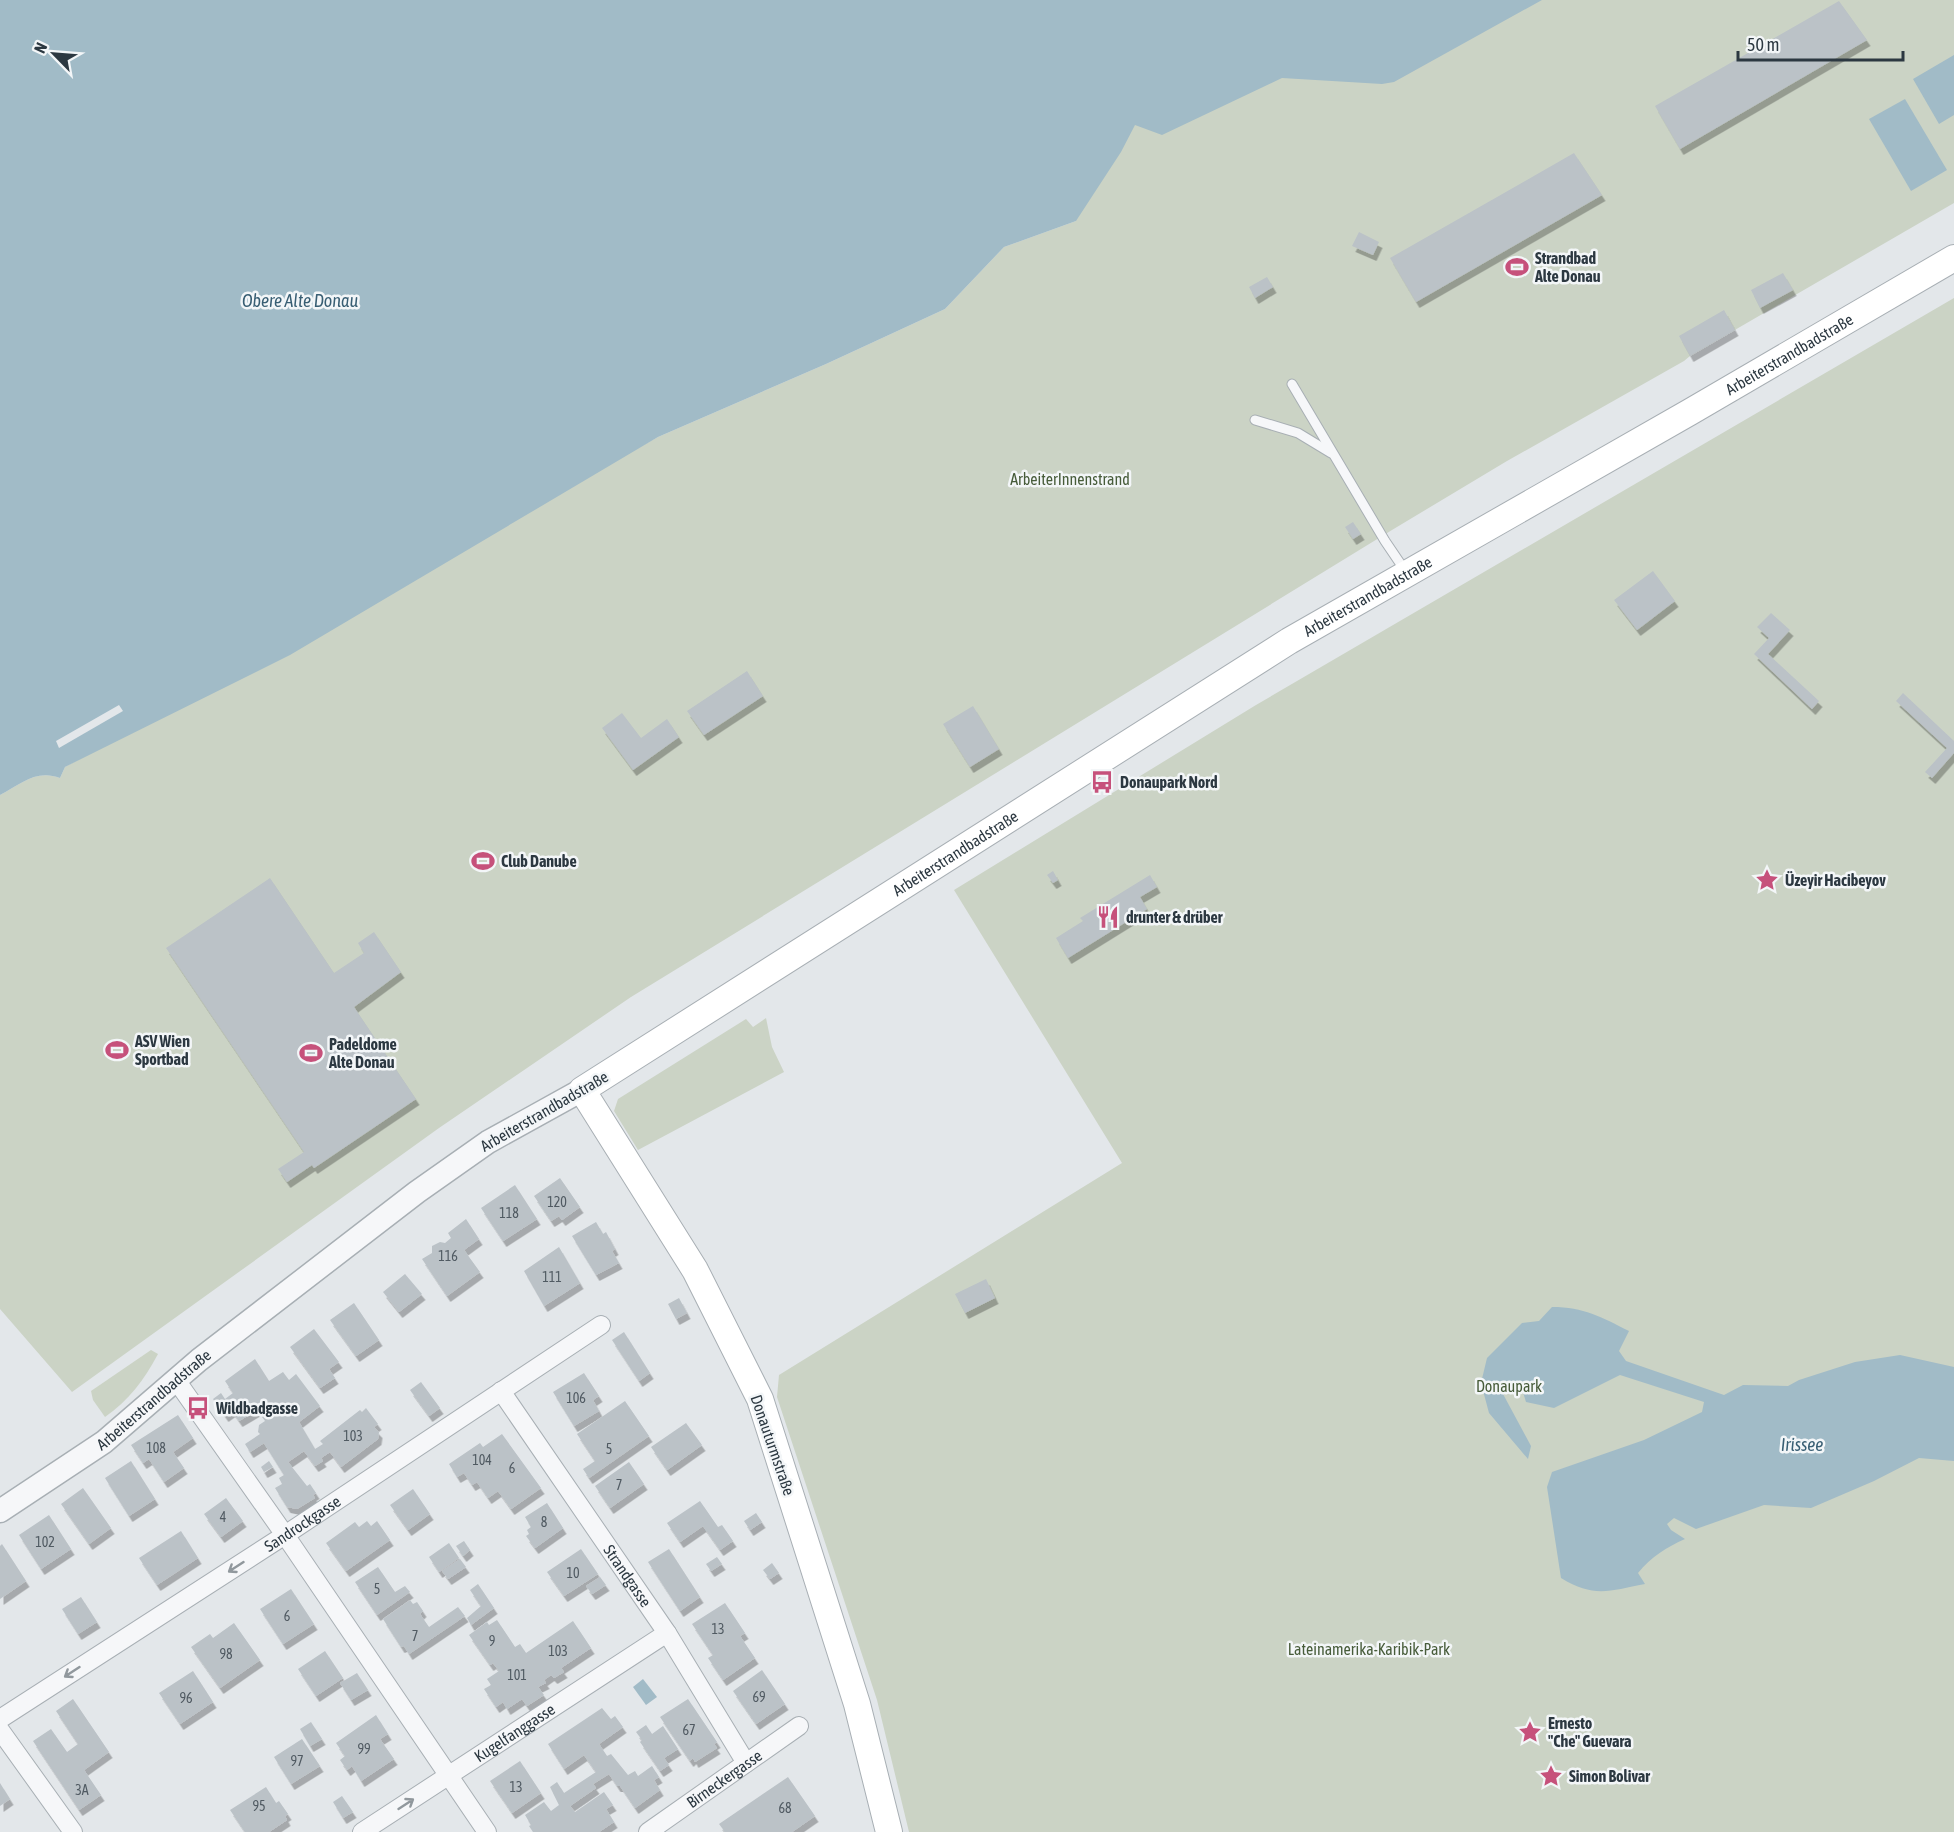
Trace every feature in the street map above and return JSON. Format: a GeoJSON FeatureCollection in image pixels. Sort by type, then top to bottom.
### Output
{"type":"FeatureCollection","features":[{"type":"Feature","properties":{"kind":"main road","name":"Arbeiterstrandbadstraße"},"geometry":{"type":"LineString","coordinates":[[582,1090],[1289,641],[1954,258]]}},
{"type":"Feature","properties":{"kind":"main road","name":"Donauturmstraße"},"geometry":{"type":"LineString","coordinates":[[582,1090],[694,1270],[760,1400],[857,1704],[889,1832]]}},
{"type":"Feature","properties":{"kind":"street","name":"Arbeiterstrandbadstraße"},"geometry":{"type":"LineString","coordinates":[[0,1511],[104,1442],[199,1360],[417,1192],[478,1149],[582,1090]]}},
{"type":"Feature","properties":{"kind":"street","name":"Sandrockgasse"},"geometry":{"type":"LineString","coordinates":[[0,1719],[285,1535],[601,1325]]}},
{"type":"Feature","properties":{"kind":"street"},"geometry":{"type":"LineString","coordinates":[[176,1380],[285,1535],[487,1832]]}},
{"type":"Feature","properties":{"kind":"street","name":"Strandgasse"},"geometry":{"type":"LineString","coordinates":[[501,1391],[667,1633],[747,1763]]}},
{"type":"Feature","properties":{"kind":"street","name":"Kugelfanggasse"},"geometry":{"type":"LineString","coordinates":[[362,1832],[667,1633]]}},
{"type":"Feature","properties":{"kind":"street","name":"Birneckergasse"},"geometry":{"type":"LineString","coordinates":[[648,1832],[799,1726]]}},
{"type":"Feature","properties":{"kind":"street"},"geometry":{"type":"LineString","coordinates":[[0,1730],[73,1832]]}},
{"type":"Feature","properties":{"kind":"lane"},"geometry":{"type":"LineString","coordinates":[[1292,384],[1407,574]]}},
{"type":"Feature","properties":{"kind":"lane"},"geometry":{"type":"LineString","coordinates":[[1255,420],[1298,433],[1333,454]]}},
{"type":"Feature","properties":{"kind":"green space","name":"ArbeiterInnenstrand"},"geometry":{"type":"Polygon","coordinates":[[[963,0],[1954,0],[1954,203],[1684,361],[1507,461],[1392,530],[631,997],[439,1128],[72,1392],[0,1309],[0,795],[22,782],[43,775],[60,778],[65,767],[658,437],[945,309],[1004,247],[1076,221],[963,0]]]}},
{"type":"Feature","properties":{"kind":"green space","name":"Donaupark"},"geometry":{"type":"Polygon","coordinates":[[[1954,298],[1954,1832],[909,1832],[877,1700],[777,1397],[779,1375],[1122,1163],[954,890],[1256,705],[1954,298]]]}},
{"type":"Feature","properties":{"kind":"green space"},"geometry":{"type":"Polygon","coordinates":[[[766,1018],[772,1047],[784,1072],[638,1150],[614,1111],[618,1099],[746,1019],[753,1027],[766,1018]]]}},
{"type":"Feature","properties":{"kind":"green space"},"geometry":{"type":"Polygon","coordinates":[[[151,1350],[158,1354],[141,1381],[121,1404],[105,1417],[93,1400],[91,1391],[151,1350]]]}},
{"type":"Feature","properties":{"kind":"water","name":"Obere Alte Donau"},"geometry":{"type":"Polygon","coordinates":[[[0,0],[1542,0],[1394,82],[1382,84],[1282,78],[1162,135],[1135,125],[1121,152],[1076,221],[1004,247],[945,309],[658,437],[290,655],[65,767],[60,778],[43,775],[22,782],[0,795],[0,0]]]}},
{"type":"Feature","properties":{"kind":"water"},"geometry":{"type":"Polygon","coordinates":[[[1954,55],[1954,115],[1939,124],[1913,79],[1954,55]]]}},
{"type":"Feature","properties":{"kind":"water"},"geometry":{"type":"Polygon","coordinates":[[[1905,99],[1947,170],[1911,191],[1869,119],[1905,99]]]}},
{"type":"Feature","properties":{"kind":"water","name":"Irissee"},"geometry":{"type":"Polygon","coordinates":[[[1552,1307],[1583,1311],[1629,1331],[1619,1351],[1626,1361],[1724,1395],[1743,1385],[1788,1386],[1799,1380],[1855,1362],[1900,1355],[1954,1367],[1954,1461],[1919,1458],[1874,1481],[1811,1508],[1764,1505],[1696,1529],[1674,1518],[1667,1524],[1671,1530],[1685,1539],[1660,1553],[1643,1567],[1638,1573],[1645,1584],[1602,1591],[1583,1588],[1561,1578],[1547,1487],[1552,1472],[1644,1440],[1702,1412],[1704,1402],[1620,1375],[1554,1408],[1526,1402],[1522,1389],[1511,1385],[1505,1389],[1503,1394],[1531,1446],[1528,1459],[1489,1413],[1481,1383],[1487,1358],[1522,1323],[1539,1321],[1552,1307]]]}},
{"type":"Feature","properties":{"kind":"water"},"geometry":{"type":"Polygon","coordinates":[[[643,1679],[657,1697],[646,1705],[633,1687],[643,1679]]]}},
{"type":"Feature","properties":{"kind":"pier"},"geometry":{"type":"Polygon","coordinates":[[[119,705],[123,711],[59,748],[56,741],[119,705]]]}},
{"type":"Feature","properties":{"kind":"building"},"geometry":{"type":"Polygon","coordinates":[[[1839,1],[1867,40],[1680,149],[1655,106],[1839,1]]]}},
{"type":"Feature","properties":{"kind":"building"},"geometry":{"type":"Polygon","coordinates":[[[1574,153],[1602,195],[1416,302],[1390,258],[1574,153]]]}},
{"type":"Feature","properties":{"kind":"building"},"geometry":{"type":"Polygon","coordinates":[[[1359,232],[1379,242],[1373,255],[1352,246],[1359,232]]]}},
{"type":"Feature","properties":{"kind":"building"},"geometry":{"type":"Polygon","coordinates":[[[1783,273],[1793,290],[1760,308],[1751,290],[1783,273]]]}},
{"type":"Feature","properties":{"kind":"building"},"geometry":{"type":"Polygon","coordinates":[[[1267,277],[1273,287],[1255,298],[1249,287],[1267,277]]]}},
{"type":"Feature","properties":{"kind":"building"},"geometry":{"type":"Polygon","coordinates":[[[1724,310],[1735,330],[1690,356],[1679,336],[1724,310]]]}},
{"type":"Feature","properties":{"kind":"building"},"geometry":{"type":"Polygon","coordinates":[[[1353,522],[1361,534],[1353,539],[1345,527],[1353,522]]]}},
{"type":"Feature","properties":{"kind":"building"},"geometry":{"type":"Polygon","coordinates":[[[1653,571],[1675,601],[1637,630],[1614,600],[1653,571]]]}},
{"type":"Feature","properties":{"kind":"building"},"geometry":{"type":"Polygon","coordinates":[[[1771,613],[1790,630],[1768,654],[1819,701],[1812,709],[1754,654],[1769,638],[1757,627],[1771,613]]]}},
{"type":"Feature","properties":{"kind":"building"},"geometry":{"type":"Polygon","coordinates":[[[747,671],[763,696],[704,735],[687,711],[747,671]]]}},
{"type":"Feature","properties":{"kind":"building"},"geometry":{"type":"Polygon","coordinates":[[[1903,693],[1954,741],[1954,753],[1932,778],[1925,772],[1947,748],[1896,701],[1903,693]]]}},
{"type":"Feature","properties":{"kind":"building"},"geometry":{"type":"Polygon","coordinates":[[[973,706],[999,749],[970,767],[943,724],[973,706]]]}},
{"type":"Feature","properties":{"kind":"building"},"geometry":{"type":"Polygon","coordinates":[[[622,713],[641,738],[667,719],[679,737],[633,770],[602,728],[622,713]]]}},
{"type":"Feature","properties":{"kind":"building"},"geometry":{"type":"Polygon","coordinates":[[[1053,871],[1058,880],[1053,883],[1047,875],[1053,871]]]}},
{"type":"Feature","properties":{"kind":"building","name":"drunter & drüber"},"geometry":{"type":"Polygon","coordinates":[[[1150,875],[1157,887],[1140,897],[1147,909],[1068,958],[1056,938],[1083,921],[1080,918],[1150,875]]]}},
{"type":"Feature","properties":{"kind":"building","name":"Padeldome Alte Donau"},"geometry":{"type":"Polygon","coordinates":[[[270,878],[334,973],[364,953],[358,943],[374,932],[401,972],[354,1007],[416,1099],[314,1168],[312,1165],[287,1182],[278,1169],[304,1152],[166,948],[270,878]]]}},
{"type":"Feature","properties":{"kind":"building"},"geometry":{"type":"Polygon","coordinates":[[[560,1178],[580,1207],[562,1220],[559,1216],[551,1221],[534,1196],[560,1178]]]}},
{"type":"Feature","properties":{"kind":"building"},"geometry":{"type":"Polygon","coordinates":[[[515,1185],[537,1219],[503,1241],[481,1208],[515,1185]]]}},
{"type":"Feature","properties":{"kind":"building"},"geometry":{"type":"Polygon","coordinates":[[[466,1219],[479,1239],[464,1250],[480,1272],[447,1296],[422,1259],[432,1253],[432,1246],[440,1242],[445,1243],[451,1238],[448,1233],[466,1219]]]}},
{"type":"Feature","properties":{"kind":"building"},"geometry":{"type":"Polygon","coordinates":[[[596,1222],[603,1234],[606,1232],[615,1249],[612,1251],[619,1263],[596,1275],[572,1236],[596,1222]]]}},
{"type":"Feature","properties":{"kind":"building"},"geometry":{"type":"Polygon","coordinates":[[[559,1247],[580,1283],[544,1306],[524,1271],[559,1247]]]}},
{"type":"Feature","properties":{"kind":"building"},"geometry":{"type":"Polygon","coordinates":[[[405,1274],[422,1294],[399,1312],[383,1292],[405,1274]]]}},
{"type":"Feature","properties":{"kind":"building"},"geometry":{"type":"Polygon","coordinates":[[[986,1279],[995,1298],[965,1313],[955,1294],[986,1279]]]}},
{"type":"Feature","properties":{"kind":"building"},"geometry":{"type":"Polygon","coordinates":[[[679,1298],[687,1313],[676,1319],[668,1304],[679,1298]]]}},
{"type":"Feature","properties":{"kind":"building"},"geometry":{"type":"Polygon","coordinates":[[[354,1303],[379,1340],[356,1356],[330,1320],[354,1303]]]}},
{"type":"Feature","properties":{"kind":"building"},"geometry":{"type":"Polygon","coordinates":[[[314,1329],[339,1362],[329,1369],[335,1378],[320,1388],[290,1347],[314,1329]]]}},
{"type":"Feature","properties":{"kind":"building"},"geometry":{"type":"Polygon","coordinates":[[[624,1332],[650,1373],[639,1381],[612,1340],[624,1332]]]}},
{"type":"Feature","properties":{"kind":"building"},"geometry":{"type":"Polygon","coordinates":[[[255,1359],[269,1381],[283,1372],[289,1380],[296,1374],[320,1406],[299,1422],[315,1449],[323,1444],[320,1441],[360,1410],[362,1412],[366,1408],[378,1424],[374,1427],[379,1432],[378,1439],[341,1467],[330,1452],[321,1458],[323,1461],[315,1466],[304,1451],[288,1462],[307,1486],[310,1484],[316,1493],[313,1495],[315,1498],[297,1509],[287,1507],[275,1488],[282,1484],[279,1478],[284,1475],[264,1443],[250,1452],[245,1444],[260,1434],[259,1425],[265,1421],[262,1417],[271,1411],[265,1402],[255,1408],[256,1411],[239,1421],[232,1411],[225,1416],[213,1399],[221,1393],[225,1399],[233,1393],[225,1381],[255,1359]]]}},
{"type":"Feature","properties":{"kind":"building"},"geometry":{"type":"Polygon","coordinates":[[[584,1373],[599,1396],[593,1400],[599,1411],[574,1426],[553,1392],[584,1373]]]}},
{"type":"Feature","properties":{"kind":"building"},"geometry":{"type":"Polygon","coordinates":[[[421,1382],[440,1408],[429,1416],[410,1390],[421,1382]]]}},
{"type":"Feature","properties":{"kind":"building"},"geometry":{"type":"Polygon","coordinates":[[[625,1401],[649,1436],[589,1478],[583,1469],[595,1461],[577,1434],[625,1401]]]}},
{"type":"Feature","properties":{"kind":"building"},"geometry":{"type":"Polygon","coordinates":[[[178,1415],[193,1438],[173,1452],[184,1468],[164,1482],[149,1459],[143,1463],[131,1445],[178,1415]]]}},
{"type":"Feature","properties":{"kind":"building"},"geometry":{"type":"Polygon","coordinates":[[[686,1423],[702,1445],[667,1470],[651,1447],[686,1423]]]}},
{"type":"Feature","properties":{"kind":"building"},"geometry":{"type":"Polygon","coordinates":[[[502,1434],[541,1488],[511,1509],[498,1491],[488,1498],[477,1482],[472,1485],[464,1473],[457,1477],[449,1464],[480,1443],[483,1447],[502,1434]]]}},
{"type":"Feature","properties":{"kind":"building"},"geometry":{"type":"Polygon","coordinates":[[[131,1461],[155,1499],[129,1516],[105,1478],[131,1461]]]}},
{"type":"Feature","properties":{"kind":"building"},"geometry":{"type":"Polygon","coordinates":[[[269,1461],[273,1467],[264,1472],[261,1467],[269,1461]]]}},
{"type":"Feature","properties":{"kind":"building"},"geometry":{"type":"Polygon","coordinates":[[[629,1462],[644,1484],[610,1508],[595,1486],[629,1462]]]}},
{"type":"Feature","properties":{"kind":"building"},"geometry":{"type":"Polygon","coordinates":[[[83,1488],[111,1528],[89,1544],[61,1504],[83,1488]]]}},
{"type":"Feature","properties":{"kind":"building"},"geometry":{"type":"Polygon","coordinates":[[[413,1489],[430,1514],[408,1530],[390,1505],[413,1489]]]}},
{"type":"Feature","properties":{"kind":"building"},"geometry":{"type":"Polygon","coordinates":[[[226,1498],[243,1521],[221,1537],[204,1514],[226,1498]]]}},
{"type":"Feature","properties":{"kind":"building"},"geometry":{"type":"Polygon","coordinates":[[[700,1501],[718,1527],[722,1525],[733,1541],[720,1550],[703,1526],[680,1542],[667,1523],[700,1501]]]}},
{"type":"Feature","properties":{"kind":"building"},"geometry":{"type":"Polygon","coordinates":[[[547,1503],[563,1528],[535,1548],[526,1536],[529,1534],[527,1530],[531,1527],[525,1517],[547,1503]]]}},
{"type":"Feature","properties":{"kind":"building"},"geometry":{"type":"Polygon","coordinates":[[[756,1513],[762,1522],[750,1530],[744,1521],[756,1513]]]}},
{"type":"Feature","properties":{"kind":"building"},"geometry":{"type":"Polygon","coordinates":[[[49,1515],[71,1549],[41,1569],[19,1535],[49,1515]]]}},
{"type":"Feature","properties":{"kind":"building"},"geometry":{"type":"Polygon","coordinates":[[[367,1521],[371,1526],[377,1521],[390,1540],[346,1571],[326,1543],[355,1522],[359,1527],[367,1521]]]}},
{"type":"Feature","properties":{"kind":"building"},"geometry":{"type":"Polygon","coordinates":[[[181,1531],[198,1558],[157,1585],[139,1558],[181,1531]]]}},
{"type":"Feature","properties":{"kind":"building"},"geometry":{"type":"Polygon","coordinates":[[[464,1541],[470,1550],[463,1556],[456,1546],[464,1541]]]}},
{"type":"Feature","properties":{"kind":"building"},"geometry":{"type":"Polygon","coordinates":[[[449,1543],[459,1558],[439,1572],[429,1557],[449,1543]]]}},
{"type":"Feature","properties":{"kind":"building"},"geometry":{"type":"Polygon","coordinates":[[[2,1544],[26,1581],[0,1599],[0,1546],[2,1544]]]}},
{"type":"Feature","properties":{"kind":"building"},"geometry":{"type":"Polygon","coordinates":[[[581,1549],[598,1574],[564,1596],[547,1572],[581,1549]]]}},
{"type":"Feature","properties":{"kind":"building"},"geometry":{"type":"Polygon","coordinates":[[[669,1549],[700,1597],[680,1611],[648,1562],[669,1549]]]}},
{"type":"Feature","properties":{"kind":"building"},"geometry":{"type":"Polygon","coordinates":[[[717,1557],[722,1564],[711,1571],[706,1564],[717,1557]]]}},
{"type":"Feature","properties":{"kind":"building"},"geometry":{"type":"Polygon","coordinates":[[[460,1559],[466,1567],[448,1579],[442,1571],[460,1559]]]}},
{"type":"Feature","properties":{"kind":"building"},"geometry":{"type":"Polygon","coordinates":[[[772,1563],[779,1573],[770,1579],[763,1570],[772,1563]]]}},
{"type":"Feature","properties":{"kind":"building"},"geometry":{"type":"Polygon","coordinates":[[[378,1567],[395,1592],[405,1586],[410,1592],[377,1615],[355,1582],[378,1567]]]}},
{"type":"Feature","properties":{"kind":"building"},"geometry":{"type":"Polygon","coordinates":[[[600,1577],[606,1585],[592,1594],[586,1586],[600,1577]]]}},
{"type":"Feature","properties":{"kind":"building"},"geometry":{"type":"Polygon","coordinates":[[[478,1584],[494,1608],[471,1625],[467,1618],[481,1606],[470,1590],[478,1584]]]}},
{"type":"Feature","properties":{"kind":"building"},"geometry":{"type":"Polygon","coordinates":[[[291,1589],[314,1624],[283,1644],[260,1609],[291,1589]]]}},
{"type":"Feature","properties":{"kind":"building"},"geometry":{"type":"Polygon","coordinates":[[[81,1597],[97,1622],[78,1634],[62,1609],[81,1597]]]}},
{"type":"Feature","properties":{"kind":"building"},"geometry":{"type":"Polygon","coordinates":[[[410,1600],[413,1604],[417,1602],[423,1611],[420,1614],[429,1627],[458,1607],[465,1616],[409,1654],[404,1646],[401,1647],[383,1619],[410,1600]]]}},
{"type":"Feature","properties":{"kind":"building"},"geometry":{"type":"Polygon","coordinates":[[[725,1603],[745,1633],[740,1636],[755,1658],[723,1680],[708,1658],[713,1655],[692,1624],[725,1603]]]}},
{"type":"Feature","properties":{"kind":"building"},"geometry":{"type":"Polygon","coordinates":[[[497,1620],[515,1647],[520,1644],[526,1653],[573,1621],[591,1648],[561,1668],[564,1672],[554,1678],[551,1675],[544,1680],[546,1683],[538,1687],[544,1695],[527,1706],[522,1699],[507,1709],[503,1702],[496,1707],[484,1689],[491,1685],[487,1679],[499,1671],[493,1663],[490,1665],[469,1635],[487,1622],[489,1625],[497,1620]]]}},
{"type":"Feature","properties":{"kind":"building"},"geometry":{"type":"Polygon","coordinates":[[[234,1623],[260,1660],[220,1688],[191,1647],[210,1634],[213,1638],[234,1623]]]}},
{"type":"Feature","properties":{"kind":"building"},"geometry":{"type":"Polygon","coordinates":[[[325,1651],[343,1678],[316,1696],[298,1669],[325,1651]]]}},
{"type":"Feature","properties":{"kind":"building"},"geometry":{"type":"Polygon","coordinates":[[[762,1670],[785,1704],[756,1724],[733,1691],[762,1670]]]}},
{"type":"Feature","properties":{"kind":"building"},"geometry":{"type":"Polygon","coordinates":[[[193,1671],[213,1702],[180,1724],[159,1693],[193,1671]]]}},
{"type":"Feature","properties":{"kind":"building"},"geometry":{"type":"Polygon","coordinates":[[[357,1673],[368,1690],[351,1700],[340,1683],[357,1673]]]}},
{"type":"Feature","properties":{"kind":"building"},"geometry":{"type":"Polygon","coordinates":[[[73,1699],[109,1752],[84,1770],[101,1795],[79,1810],[33,1741],[51,1729],[67,1752],[78,1744],[56,1711],[73,1699]]]}},
{"type":"Feature","properties":{"kind":"building"},"geometry":{"type":"Polygon","coordinates":[[[688,1699],[717,1742],[714,1744],[717,1748],[695,1762],[693,1758],[690,1761],[660,1717],[688,1699]]]}},
{"type":"Feature","properties":{"kind":"building"},"geometry":{"type":"Polygon","coordinates":[[[602,1708],[611,1719],[615,1716],[623,1727],[599,1744],[607,1756],[611,1754],[628,1775],[635,1771],[638,1776],[652,1766],[659,1777],[654,1780],[660,1790],[635,1808],[609,1774],[593,1784],[596,1788],[570,1806],[575,1812],[604,1792],[613,1805],[606,1809],[614,1822],[599,1832],[533,1832],[525,1815],[544,1802],[551,1811],[559,1805],[550,1787],[557,1782],[564,1793],[596,1772],[584,1755],[564,1769],[548,1744],[602,1708]]]}},
{"type":"Feature","properties":{"kind":"building"},"geometry":{"type":"Polygon","coordinates":[[[376,1715],[388,1734],[380,1739],[394,1759],[361,1781],[352,1766],[347,1770],[340,1760],[345,1756],[336,1743],[376,1715]]]}},
{"type":"Feature","properties":{"kind":"building"},"geometry":{"type":"Polygon","coordinates":[[[311,1722],[322,1739],[310,1746],[300,1729],[311,1722]]]}},
{"type":"Feature","properties":{"kind":"building"},"geometry":{"type":"Polygon","coordinates":[[[646,1725],[652,1734],[663,1726],[678,1749],[664,1758],[669,1765],[660,1771],[640,1742],[642,1740],[636,1732],[646,1725]]]}},
{"type":"Feature","properties":{"kind":"building"},"geometry":{"type":"Polygon","coordinates":[[[302,1739],[320,1766],[291,1784],[274,1757],[302,1739]]]}},
{"type":"Feature","properties":{"kind":"building"},"geometry":{"type":"Polygon","coordinates":[[[520,1761],[541,1793],[512,1813],[490,1781],[520,1761]]]}},
{"type":"Feature","properties":{"kind":"building"},"geometry":{"type":"Polygon","coordinates":[[[788,1777],[815,1816],[792,1832],[725,1832],[719,1824],[788,1777]]]}},
{"type":"Feature","properties":{"kind":"building"},"geometry":{"type":"Polygon","coordinates":[[[0,1783],[10,1799],[0,1806],[0,1783]]]}},
{"type":"Feature","properties":{"kind":"building"},"geometry":{"type":"Polygon","coordinates":[[[266,1787],[276,1803],[279,1801],[288,1814],[285,1816],[287,1820],[269,1832],[245,1832],[230,1810],[266,1787]]]}},
{"type":"Feature","properties":{"kind":"building"},"geometry":{"type":"Polygon","coordinates":[[[342,1796],[353,1812],[343,1818],[333,1802],[342,1796]]]}},
{"type":"Feature","properties":{"kind":"place","name":"Strandbad Alte Donau"},"geometry":{"type":"Point","coordinates":[1517,267]}},
{"type":"Feature","properties":{"kind":"place","name":"Donaupark Nord"},"geometry":{"type":"Point","coordinates":[1102,782]}},
{"type":"Feature","properties":{"kind":"place","name":"Club Danube"},"geometry":{"type":"Point","coordinates":[483,861]}},
{"type":"Feature","properties":{"kind":"place","name":"Üzeyir Hacibeyov"},"geometry":{"type":"Point","coordinates":[1767,880]}},
{"type":"Feature","properties":{"kind":"place","name":"drunter & drüber"},"geometry":{"type":"Point","coordinates":[1108,917]}},
{"type":"Feature","properties":{"kind":"place","name":"ASV Wien Sportbad"},"geometry":{"type":"Point","coordinates":[117,1050]}},
{"type":"Feature","properties":{"kind":"place","name":"Padeldome Alte Donau"},"geometry":{"type":"Point","coordinates":[311,1053]}},
{"type":"Feature","properties":{"kind":"place","name":"Wildbadgasse"},"geometry":{"type":"Point","coordinates":[198,1408]}},
{"type":"Feature","properties":{"kind":"place","name":"Ernesto \"Che\" Guevara"},"geometry":{"type":"Point","coordinates":[1530,1732]}},
{"type":"Feature","properties":{"kind":"place","name":"Simon Bolivar"},"geometry":{"type":"Point","coordinates":[1551,1776]}},
{"type":"Feature","properties":{"kind":"park label","name":"Lateinamerika-Karibik-Park"},"geometry":{"type":"Point","coordinates":[1369,1649]}}]}
